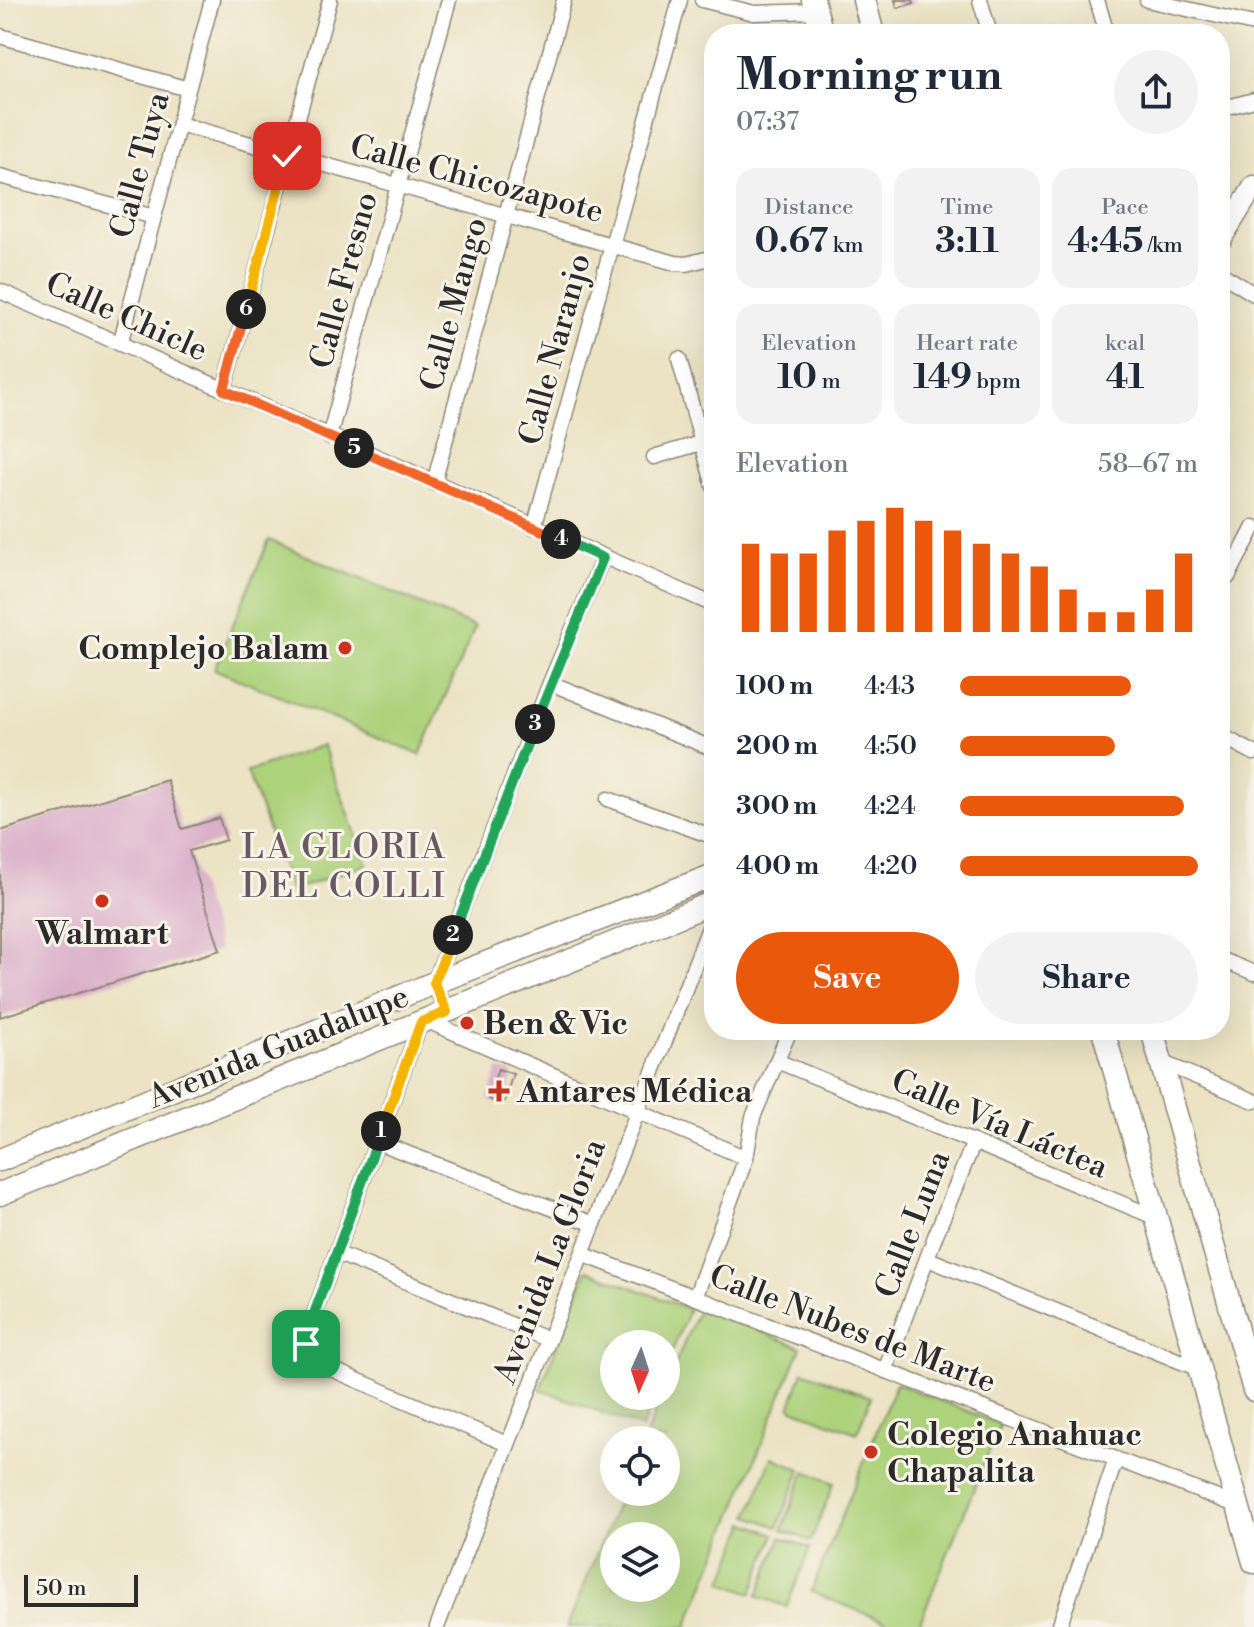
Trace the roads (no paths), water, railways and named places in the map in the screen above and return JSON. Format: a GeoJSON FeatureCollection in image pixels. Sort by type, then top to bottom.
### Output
{"type":"FeatureCollection","features":[{"type":"Feature","properties":{"kind":"main road"},"geometry":{"type":"LineString","coordinates":[[864,0],[870,24]]}},
{"type":"Feature","properties":{"kind":"main road"},"geometry":{"type":"LineString","coordinates":[[1230,225],[1254,186]]}},
{"type":"Feature","properties":{"kind":"main road","name":"Avenida Guadalupe"},"geometry":{"type":"LineString","coordinates":[[0,1160],[434,983],[704,879]]}},
{"type":"Feature","properties":{"kind":"main road","name":"Avenida Guadalupe"},"geometry":{"type":"LineString","coordinates":[[0,1194],[704,906]]}},
{"type":"Feature","properties":{"kind":"main road"},"geometry":{"type":"LineString","coordinates":[[1106,1040],[1254,1562]]}},
{"type":"Feature","properties":{"kind":"main road"},"geometry":{"type":"LineString","coordinates":[[1155,1040],[1254,1390]]}},
{"type":"Feature","properties":{"kind":"street","name":"Calle Tuya"},"geometry":{"type":"LineString","coordinates":[[120,344],[212,0]]}},
{"type":"Feature","properties":{"kind":"street"},"geometry":{"type":"LineString","coordinates":[[224,390],[330,0]]}},
{"type":"Feature","properties":{"kind":"street","name":"Calle Fresno"},"geometry":{"type":"LineString","coordinates":[[329,437],[449,0]]}},
{"type":"Feature","properties":{"kind":"street","name":"Calle Mango"},"geometry":{"type":"LineString","coordinates":[[434,483],[564,0]]}},
{"type":"Feature","properties":{"kind":"street","name":"Calle Naranjo"},"geometry":{"type":"LineString","coordinates":[[534,527],[680,0]]}},
{"type":"Feature","properties":{"kind":"street"},"geometry":{"type":"LineString","coordinates":[[702,0],[754,13],[814,6]]}},
{"type":"Feature","properties":{"kind":"street"},"geometry":{"type":"LineString","coordinates":[[980,0],[987,24]]}},
{"type":"Feature","properties":{"kind":"street"},"geometry":{"type":"LineString","coordinates":[[1097,0],[1104,24]]}},
{"type":"Feature","properties":{"kind":"street"},"geometry":{"type":"LineString","coordinates":[[1147,0],[1254,24]]}},
{"type":"Feature","properties":{"kind":"street"},"geometry":{"type":"LineString","coordinates":[[0,36],[188,89]]}},
{"type":"Feature","properties":{"kind":"street"},"geometry":{"type":"LineString","coordinates":[[1230,106],[1254,100]]}},
{"type":"Feature","properties":{"kind":"street","name":"Calle Chicozapote"},"geometry":{"type":"LineString","coordinates":[[179,124],[686,264],[704,260]]}},
{"type":"Feature","properties":{"kind":"street"},"geometry":{"type":"LineString","coordinates":[[0,176],[154,217]]}},
{"type":"Feature","properties":{"kind":"street"},"geometry":{"type":"LineString","coordinates":[[1230,279],[1254,294]]}},
{"type":"Feature","properties":{"kind":"street","name":"Calle Chicle"},"geometry":{"type":"LineString","coordinates":[[0,291],[704,601]]}},
{"type":"Feature","properties":{"kind":"street"},"geometry":{"type":"LineString","coordinates":[[679,359],[704,430]]}},
{"type":"Feature","properties":{"kind":"street"},"geometry":{"type":"LineString","coordinates":[[654,457],[704,442]]}},
{"type":"Feature","properties":{"kind":"street"},"geometry":{"type":"LineString","coordinates":[[1230,573],[1254,527]]}},
{"type":"Feature","properties":{"kind":"street"},"geometry":{"type":"LineString","coordinates":[[447,1012],[434,983],[550,683],[603,558]]}},
{"type":"Feature","properties":{"kind":"street"},"geometry":{"type":"LineString","coordinates":[[550,683],[704,745]]}},
{"type":"Feature","properties":{"kind":"street"},"geometry":{"type":"LineString","coordinates":[[1230,740],[1254,753]]}},
{"type":"Feature","properties":{"kind":"street"},"geometry":{"type":"LineString","coordinates":[[608,799],[704,833]]}},
{"type":"Feature","properties":{"kind":"street","name":"Avenida La Gloria"},"geometry":{"type":"LineString","coordinates":[[437,1627],[704,941]]}},
{"type":"Feature","properties":{"kind":"street"},"geometry":{"type":"LineString","coordinates":[[1230,963],[1254,973]]}},
{"type":"Feature","properties":{"kind":"street"},"geometry":{"type":"LineString","coordinates":[[507,1444],[317,1363],[308,1352],[307,1333],[423,1021],[746,1158]]}},
{"type":"Feature","properties":{"kind":"street"},"geometry":{"type":"LineString","coordinates":[[695,1298],[746,1158],[753,1117],[786,1040]]}},
{"type":"Feature","properties":{"kind":"street","name":"Calle Vía Láctea"},"geometry":{"type":"LineString","coordinates":[[777,1061],[1157,1218]]}},
{"type":"Feature","properties":{"kind":"street"},"geometry":{"type":"LineString","coordinates":[[1161,1062],[1254,1101]]}},
{"type":"Feature","properties":{"kind":"street"},"geometry":{"type":"LineString","coordinates":[[377,1142],[594,1224]]}},
{"type":"Feature","properties":{"kind":"street","name":"Calle Luna"},"geometry":{"type":"LineString","coordinates":[[885,1371],[974,1142]]}},
{"type":"Feature","properties":{"kind":"street"},"geometry":{"type":"LineString","coordinates":[[336,1253],[549,1340]]}},
{"type":"Feature","properties":{"kind":"street","name":"Calle Nubes de Marte"},"geometry":{"type":"LineString","coordinates":[[582,1254],[1238,1506]]}},
{"type":"Feature","properties":{"kind":"street"},"geometry":{"type":"LineString","coordinates":[[928,1259],[1199,1369]]}},
{"type":"Feature","properties":{"kind":"street"},"geometry":{"type":"LineString","coordinates":[[1059,1627],[1116,1459]]}},
{"type":"Feature","properties":{"kind":"place","name":"Complejo Balam"},"geometry":{"type":"Point","coordinates":[345,648]}},
{"type":"Feature","properties":{"kind":"place","name":"Walmart"},"geometry":{"type":"Point","coordinates":[102,901]}},
{"type":"Feature","properties":{"kind":"place","name":"Ben & Vic"},"geometry":{"type":"Point","coordinates":[467,1023]}},
{"type":"Feature","properties":{"kind":"place","name":"Antares Médica"},"geometry":{"type":"Point","coordinates":[499,1091]}},
{"type":"Feature","properties":{"kind":"place","name":"Colegio Anahuac Chapalita"},"geometry":{"type":"Point","coordinates":[871,1452]}},
{"type":"Feature","properties":{"kind":"district","name":"LA GLORIA DEL COLLI"},"geometry":{"type":"Point","coordinates":[344,866]}}]}
